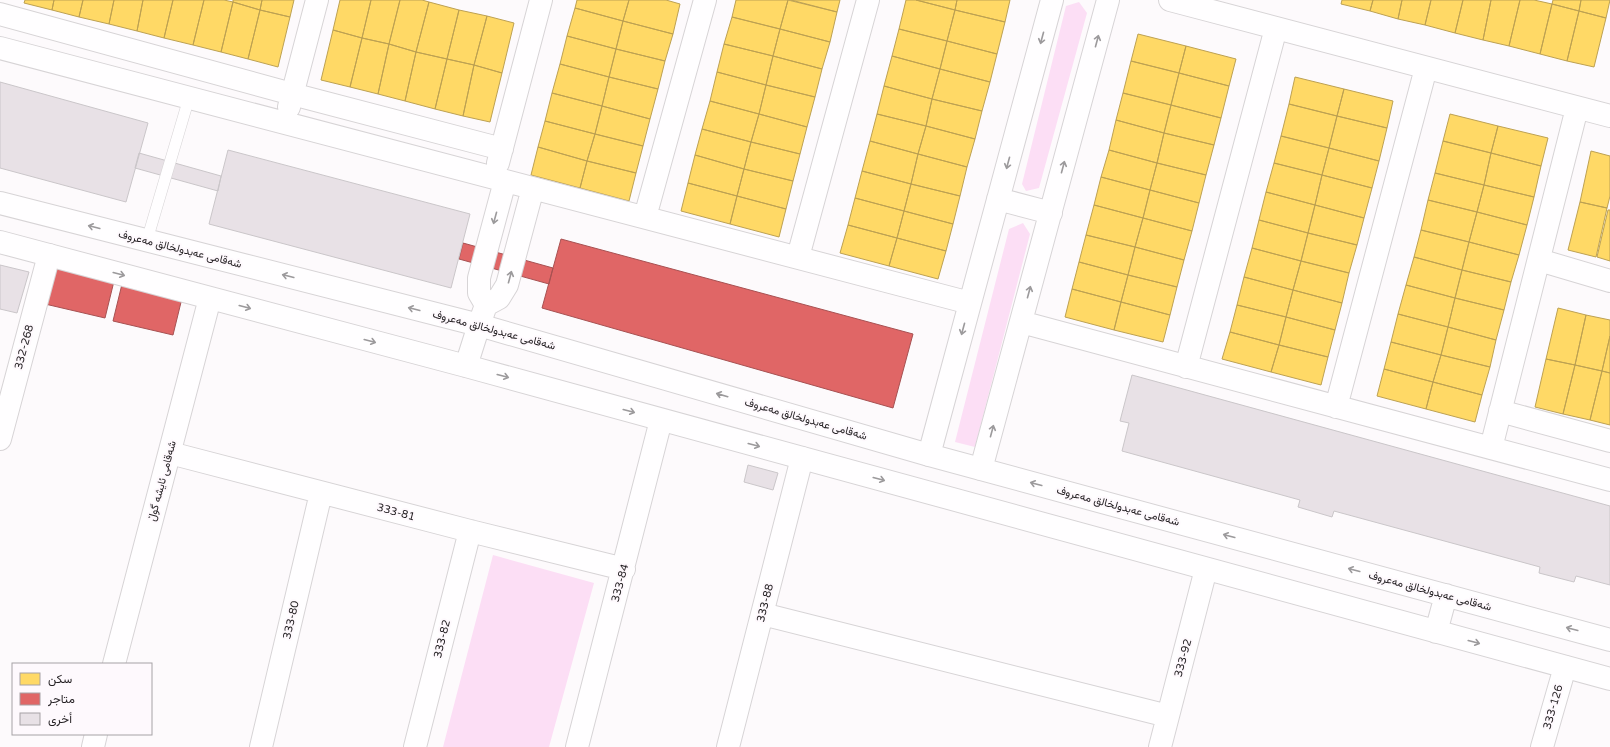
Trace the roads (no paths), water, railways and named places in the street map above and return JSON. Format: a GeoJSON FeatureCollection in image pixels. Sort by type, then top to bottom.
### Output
{"type":"FeatureCollection","features":[{"type":"Feature","properties":{"kind":"street"},"geometry":{"type":"LineString","coordinates":[[0,4],[1,0]]}},
{"type":"Feature","properties":{"kind":"street"},"geometry":{"type":"LineString","coordinates":[[285,123],[317,0]]}},
{"type":"Feature","properties":{"kind":"street"},"geometry":{"type":"LineString","coordinates":[[466,366],[482,315],[479,293],[479,278],[500,179],[502,149],[541,0]]}},
{"type":"Feature","properties":{"kind":"street"},"geometry":{"type":"LineString","coordinates":[[645,217],[705,0]]}},
{"type":"Feature","properties":{"kind":"street"},"geometry":{"type":"LineString","coordinates":[[798,257],[868,0]]}},
{"type":"Feature","properties":{"kind":"street"},"geometry":{"type":"LineString","coordinates":[[929,455],[1052,0]]}},
{"type":"Feature","properties":{"kind":"street"},"geometry":{"type":"LineString","coordinates":[[982,469],[1108,0]]}},
{"type":"Feature","properties":{"kind":"street"},"geometry":{"type":"LineString","coordinates":[[1170,0],[1242,9],[1276,28],[1610,116]]}},
{"type":"Feature","properties":{"kind":"street"},"geometry":{"type":"LineString","coordinates":[[0,14],[292,94],[502,149]]}},
{"type":"Feature","properties":{"kind":"street"},"geometry":{"type":"LineString","coordinates":[[1186,367],[1276,28]]}},
{"type":"Feature","properties":{"kind":"street"},"geometry":{"type":"LineString","coordinates":[[0,48],[970,303]]}},
{"type":"Feature","properties":{"kind":"street"},"geometry":{"type":"LineString","coordinates":[[1336,407],[1426,68]]}},
{"type":"Feature","properties":{"kind":"street"},"geometry":{"type":"LineString","coordinates":[[1491,448],[1577,108]]}},
{"type":"Feature","properties":{"kind":"street"},"geometry":{"type":"LineString","coordinates":[[482,315],[499,298],[508,285],[533,188]]}},
{"type":"Feature","properties":{"kind":"street"},"geometry":{"type":"LineString","coordinates":[[998,199],[1051,213]]}},
{"type":"Feature","properties":{"kind":"street","name":"شەقامی عەبدولخالق مەعروف"},"geometry":{"type":"LineString","coordinates":[[0,203],[147,240],[482,315],[929,455],[1610,640]]}},
{"type":"Feature","properties":{"kind":"street"},"geometry":{"type":"LineString","coordinates":[[0,242],[466,366],[1610,679]]}},
{"type":"Feature","properties":{"kind":"street","name":"332-268"},"geometry":{"type":"LineString","coordinates":[[0,439],[49,255]]}},
{"type":"Feature","properties":{"kind":"street"},"geometry":{"type":"LineString","coordinates":[[1539,260],[1610,281]]}},
{"type":"Feature","properties":{"kind":"street","name":"شەقامی ئایشە گوڵ"},"geometry":{"type":"LineString","coordinates":[[114,663],[210,298]]}},
{"type":"Feature","properties":{"kind":"street"},"geometry":{"type":"LineString","coordinates":[[1021,322],[1610,480]]}},
{"type":"Feature","properties":{"kind":"street"},"geometry":{"type":"LineString","coordinates":[[1500,411],[1610,441]]}},
{"type":"Feature","properties":{"kind":"street","name":"333-84"},"geometry":{"type":"LineString","coordinates":[[577,747],[624,569],[661,420]]}},
{"type":"Feature","properties":{"kind":"street","name":"333-81"},"geometry":{"type":"LineString","coordinates":[[170,453],[321,493],[624,569]]}},
{"type":"Feature","properties":{"kind":"street","name":"333-88"},"geometry":{"type":"LineString","coordinates":[[728,747],[802,458]]}},
{"type":"Feature","properties":{"kind":"street","name":"333-80"},"geometry":{"type":"LineString","coordinates":[[261,747],[321,493]]}},
{"type":"Feature","properties":{"kind":"street","name":"333-82"},"geometry":{"type":"LineString","coordinates":[[414,747],[470,531]]}},
{"type":"Feature","properties":{"kind":"street","name":"333-92"},"geometry":{"type":"LineString","coordinates":[[1160,747],[1206,569]]}},
{"type":"Feature","properties":{"kind":"street"},"geometry":{"type":"LineString","coordinates":[[1436,632],[1446,595]]}},
{"type":"Feature","properties":{"kind":"street"},"geometry":{"type":"LineString","coordinates":[[762,614],[1168,716]]}},
{"type":"Feature","properties":{"kind":"street","name":"333-126"},"geometry":{"type":"LineString","coordinates":[[1542,747],[1565,667]]}},
{"type":"Feature","properties":{"kind":"street"},"geometry":{"type":"LineString","coordinates":[[93,747],[96,735]]}},
{"type":"Feature","properties":{"kind":"lane"},"geometry":{"type":"LineString","coordinates":[[147,240],[189,98]]}}]}
